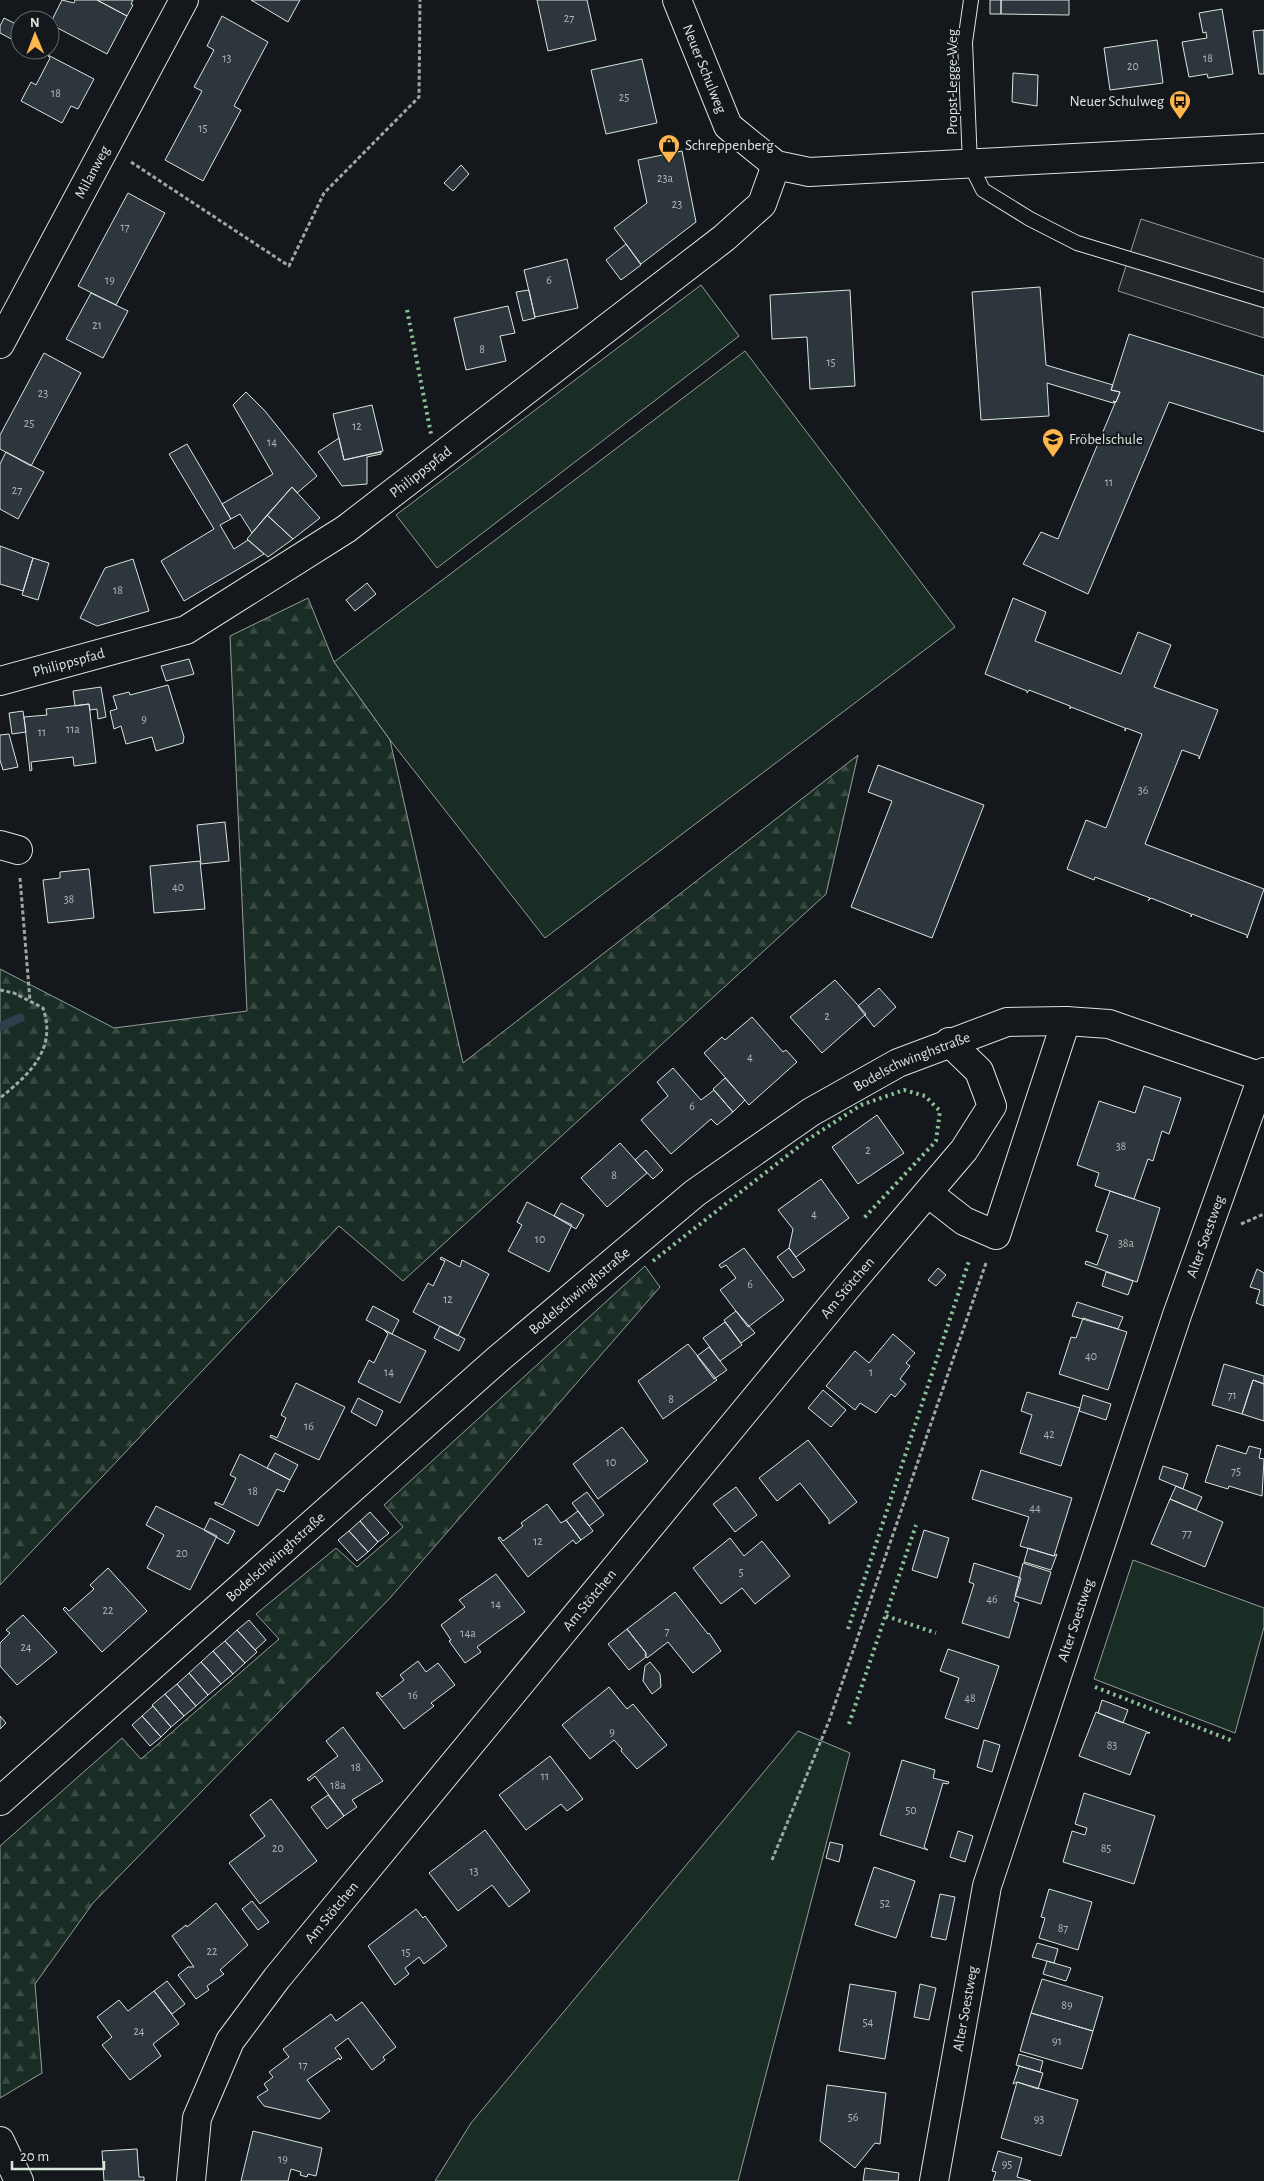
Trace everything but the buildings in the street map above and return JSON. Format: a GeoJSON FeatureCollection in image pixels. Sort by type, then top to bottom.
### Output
{"type":"FeatureCollection","features":[{"type":"Feature","properties":{"kind":"street","name":"Milanweg"},"geometry":{"type":"LineString","coordinates":[[0,344],[184,0]]}},
{"type":"Feature","properties":{"kind":"street","name":"Neuer Schulweg"},"geometry":{"type":"LineString","coordinates":[[677,0],[728,126],[776,165],[809,172],[1264,148]]}},
{"type":"Feature","properties":{"kind":"street","name":"Philippspfad"},"geometry":{"type":"LineString","coordinates":[[0,681],[186,630],[346,529],[724,238],[762,204],[776,165]]}},
{"type":"Feature","properties":{"kind":"street","name":"Bodelschwinghstraße"},"geometry":{"type":"LineString","coordinates":[[0,1800],[497,1360],[695,1193],[811,1112],[898,1063],[949,1042],[1007,1022],[1066,1021],[1108,1024],[1263,1075]]}},
{"type":"Feature","properties":{"kind":"street"},"geometry":{"type":"LineString","coordinates":[[928,1193],[964,1221],[996,1234],[1066,1021]]}},
{"type":"Feature","properties":{"kind":"street","name":"Am Stötchen"},"geometry":{"type":"LineString","coordinates":[[191,2181],[197,2118],[230,2041],[296,1955],[849,1285],[964,1150],[992,1106],[979,1071],[949,1042]]}},
{"type":"Feature","properties":{"kind":"street","name":"Alter Soestweg"},"geometry":{"type":"LineString","coordinates":[[934,2181],[987,1886],[1174,1324],[1263,1075]]}},
{"type":"Feature","properties":{"kind":"street"},"geometry":{"type":"LineString","coordinates":[[0,2141],[19,2181]]}},
{"type":"Feature","properties":{"kind":"lane","name":"Propst-Legge-Weg"},"geometry":{"type":"LineString","coordinates":[[970,164],[965,42],[971,0]]}},
{"type":"Feature","properties":{"kind":"lane"},"geometry":{"type":"LineString","coordinates":[[970,164],[984,190],[1030,219],[1077,243],[1264,300]]}},
{"type":"Feature","properties":{"kind":"path"},"geometry":{"type":"LineString","coordinates":[[105,145],[289,266],[324,193],[419,97],[420,0]]}},
{"type":"Feature","properties":{"kind":"path"},"geometry":{"type":"LineString","coordinates":[[22,911],[30,1002]]}},
{"type":"Feature","properties":{"kind":"path"},"geometry":{"type":"LineString","coordinates":[[0,990],[14,993],[43,1008],[48,1021],[46,1040],[40,1058],[19,1083],[0,1098]]}},
{"type":"Feature","properties":{"kind":"path"},"geometry":{"type":"LineString","coordinates":[[772,1860],[829,1721],[996,1234]]}},
{"type":"Feature","properties":{"kind":"green space"},"geometry":{"type":"Polygon","coordinates":[[[701,285],[739,336],[437,568],[396,515],[701,285]]]}},
{"type":"Feature","properties":{"kind":"green space"},"geometry":{"type":"Polygon","coordinates":[[[745,351],[955,627],[545,938],[390,740],[334,662],[745,351]]]}},
{"type":"Feature","properties":{"kind":"green space"},"geometry":{"type":"Polygon","coordinates":[[[308,598],[334,662],[390,740],[463,1063],[858,755],[826,894],[403,1281],[339,1226],[0,1585],[0,969],[114,1028],[247,1011],[230,636],[308,598]]]}},
{"type":"Feature","properties":{"kind":"green space"},"geometry":{"type":"Polygon","coordinates":[[[645,1266],[660,1287],[390,1598],[93,1903],[35,1984],[42,2073],[0,2098],[0,1846],[122,1738],[141,1759],[279,1639],[256,1614],[336,1548],[357,1567],[403,1527],[384,1505],[645,1266]]]}},
{"type":"Feature","properties":{"kind":"green space"},"geometry":{"type":"Polygon","coordinates":[[[1133,1560],[1264,1608],[1264,1627],[1235,1733],[1094,1679],[1133,1560]]]}},
{"type":"Feature","properties":{"kind":"green space"},"geometry":{"type":"Polygon","coordinates":[[[798,1731],[850,1753],[738,2181],[435,2181],[471,2123],[798,1731]]]}},
{"type":"Feature","properties":{"kind":"shaded area"},"geometry":{"type":"Polygon","coordinates":[[[1141,219],[1264,259],[1264,338],[1118,291],[1141,219]]]}},
{"type":"Feature","properties":{"kind":"waterway"},"geometry":{"type":"LineString","coordinates":[[0,1027],[20,1018]]}},
{"type":"Feature","properties":{"kind":"hedge"},"geometry":{"type":"LineString","coordinates":[[407,310],[431,434]]}},
{"type":"Feature","properties":{"kind":"hedge"},"geometry":{"type":"LineString","coordinates":[[653,1261],[807,1140],[861,1105],[904,1090],[925,1096],[940,1111],[936,1141],[864,1218]]}},
{"type":"Feature","properties":{"kind":"hedge"},"geometry":{"type":"LineString","coordinates":[[848,1629],[969,1261]]}},
{"type":"Feature","properties":{"kind":"hedge"},"geometry":{"type":"LineString","coordinates":[[849,1724],[916,1525]]}},
{"type":"Feature","properties":{"kind":"hedge"},"geometry":{"type":"LineString","coordinates":[[886,1616],[936,1633]]}},
{"type":"Feature","properties":{"kind":"hedge"},"geometry":{"type":"LineString","coordinates":[[1095,1687],[1233,1741]]}},
{"type":"Feature","properties":{"kind":"place","name":"Neuer Schulweg"},"geometry":{"type":"Point","coordinates":[1180,120]}},
{"type":"Feature","properties":{"kind":"place","name":"Schreppenberg"},"geometry":{"type":"Point","coordinates":[669,164]}},
{"type":"Feature","properties":{"kind":"place","name":"Fröbelschule"},"geometry":{"type":"Point","coordinates":[1053,458]}}]}
